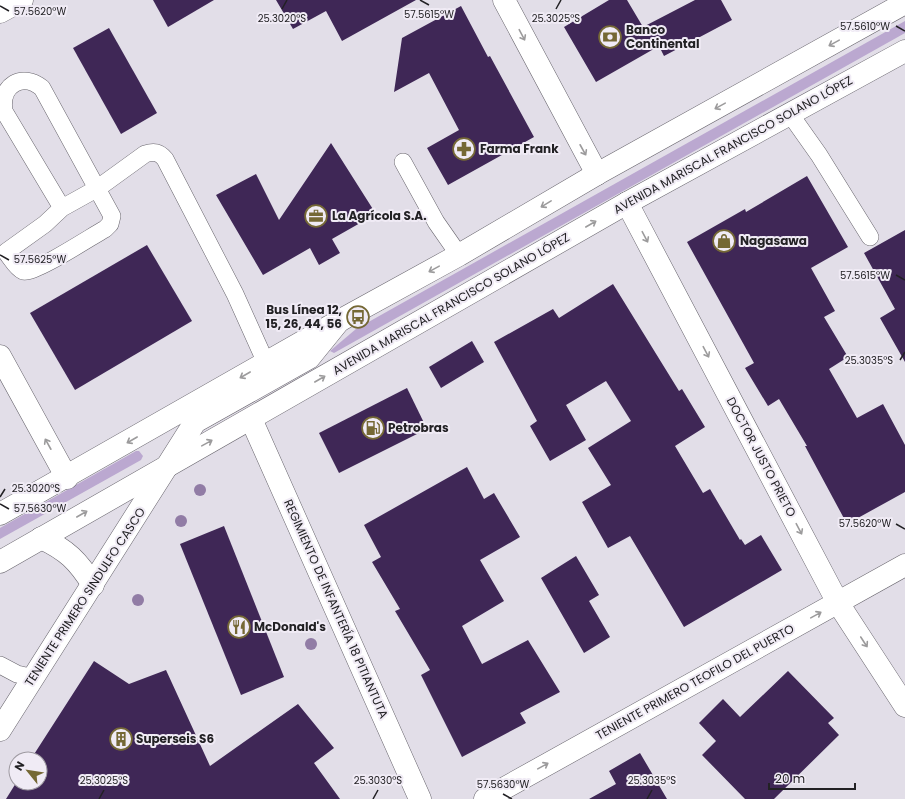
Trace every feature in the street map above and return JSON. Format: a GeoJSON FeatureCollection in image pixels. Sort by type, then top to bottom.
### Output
{"type":"FeatureCollection","features":[{"type":"Feature","properties":{"kind":"main road"},"geometry":{"type":"LineString","coordinates":[[0,12],[22,0]]}},
{"type":"Feature","properties":{"kind":"main road"},"geometry":{"type":"LineString","coordinates":[[504,0],[597,174]]}},
{"type":"Feature","properties":{"kind":"main road"},"geometry":{"type":"LineString","coordinates":[[0,514],[67,478],[339,321],[459,256],[597,174],[905,3]]}},
{"type":"Feature","properties":{"kind":"main road","name":"AVENIDA MARISCAL FRANCISCO SOLANO LÓPEZ"},"geometry":{"type":"LineString","coordinates":[[0,562],[627,203],[905,51]]}},
{"type":"Feature","properties":{"kind":"main road","name":"DOCTOR JUSTO PRIETO"},"geometry":{"type":"LineString","coordinates":[[627,203],[838,603],[905,706]]}},
{"type":"Feature","properties":{"kind":"main road","name":"TENIENTE PRIMERO SINDULFO CASCO"},"geometry":{"type":"LineString","coordinates":[[0,730],[170,464],[195,422],[309,358],[339,321]]}},
{"type":"Feature","properties":{"kind":"main road"},"geometry":{"type":"LineString","coordinates":[[0,356],[67,478]]}},
{"type":"Feature","properties":{"kind":"main road","name":"REGIMIENTO DE INFANTERÍA 18 PITIANTUTA"},"geometry":{"type":"LineString","coordinates":[[251,419],[420,799]]}},
{"type":"Feature","properties":{"kind":"main road"},"geometry":{"type":"LineString","coordinates":[[41,538],[59,546],[81,565],[93,585]]}},
{"type":"Feature","properties":{"kind":"main road","name":"TENIENTE PRIMERO TEOFILO DEL PUERTO"},"geometry":{"type":"LineString","coordinates":[[485,799],[905,565]]}},
{"type":"Feature","properties":{"kind":"lane"},"geometry":{"type":"LineString","coordinates":[[62,208],[4,111],[2,103],[6,92],[12,84],[21,80],[33,81],[42,88],[98,188],[112,216],[110,224],[105,229],[30,272],[22,271],[3,254],[45,224],[62,208],[98,188],[145,154],[152,151],[160,153],[165,159],[235,294],[266,363]]}},
{"type":"Feature","properties":{"kind":"lane"},"geometry":{"type":"LineString","coordinates":[[790,114],[819,155],[870,237]]}},
{"type":"Feature","properties":{"kind":"lane"},"geometry":{"type":"LineString","coordinates":[[403,162],[436,222],[459,256]]}},
{"type":"Feature","properties":{"kind":"lane"},"geometry":{"type":"LineString","coordinates":[[0,665],[17,674],[34,678]]}},
{"type":"Feature","properties":{"kind":"shaded area"},"geometry":{"type":"Polygon","coordinates":[[[905,21],[905,33],[334,353],[330,351],[356,329],[905,21]]]}},
{"type":"Feature","properties":{"kind":"shaded area"},"geometry":{"type":"Polygon","coordinates":[[[136,451],[139,451],[143,456],[141,460],[0,539],[0,528],[136,451]]]}},
{"type":"Feature","properties":{"kind":"building"},"geometry":{"type":"Polygon","coordinates":[[[153,0],[214,0],[168,27],[153,0]]]}},
{"type":"Feature","properties":{"kind":"building"},"geometry":{"type":"Polygon","coordinates":[[[276,0],[416,0],[342,41],[326,11],[293,29],[276,0]]]}},
{"type":"Feature","properties":{"kind":"building"},"geometry":{"type":"Polygon","coordinates":[[[609,0],[627,0],[643,27],[695,0],[721,0],[732,20],[664,56],[659,46],[596,82],[564,27],[609,0]]]}},
{"type":"Feature","properties":{"kind":"building"},"geometry":{"type":"Polygon","coordinates":[[[461,6],[488,57],[490,56],[534,137],[448,185],[427,148],[459,130],[429,73],[394,92],[402,38],[461,6]]]}},
{"type":"Feature","properties":{"kind":"building"},"geometry":{"type":"Polygon","coordinates":[[[109,28],[157,113],[121,134],[73,48],[109,28]]]}},
{"type":"Feature","properties":{"kind":"building"},"geometry":{"type":"Polygon","coordinates":[[[331,143],[376,214],[332,239],[340,253],[319,265],[310,248],[263,275],[216,195],[256,174],[279,220],[331,143]]]}},
{"type":"Feature","properties":{"kind":"building"},"geometry":{"type":"Polygon","coordinates":[[[807,176],[848,247],[811,268],[835,311],[824,317],[848,357],[829,369],[857,418],[883,404],[905,445],[905,492],[847,524],[805,446],[807,446],[779,399],[768,406],[745,368],[754,363],[687,242],[745,209],[746,212],[807,176]]]}},
{"type":"Feature","properties":{"kind":"building"},"geometry":{"type":"Polygon","coordinates":[[[905,230],[905,362],[880,318],[895,309],[864,253],[905,230]]]}},
{"type":"Feature","properties":{"kind":"building"},"geometry":{"type":"Polygon","coordinates":[[[147,245],[192,321],[75,390],[30,313],[147,245]]]}},
{"type":"Feature","properties":{"kind":"building"},"geometry":{"type":"Polygon","coordinates":[[[613,284],[679,391],[682,389],[705,427],[675,446],[703,493],[710,489],[740,540],[741,539],[745,545],[761,535],[782,570],[684,627],[630,536],[608,548],[582,502],[611,485],[588,448],[631,421],[606,381],[566,405],[586,440],[550,461],[530,426],[537,421],[494,342],[553,309],[559,318],[613,284]]]}},
{"type":"Feature","properties":{"kind":"building"},"geometry":{"type":"Polygon","coordinates":[[[472,341],[484,362],[441,388],[429,367],[472,341]]]}},
{"type":"Feature","properties":{"kind":"building"},"geometry":{"type":"Polygon","coordinates":[[[407,388],[427,429],[339,473],[319,433],[407,388]]]}},
{"type":"Feature","properties":{"kind":"building"},"geometry":{"type":"Polygon","coordinates":[[[467,467],[484,499],[494,493],[520,537],[480,560],[504,601],[462,626],[482,664],[528,640],[560,692],[520,713],[526,723],[462,757],[421,675],[430,670],[395,611],[400,609],[372,562],[381,557],[364,525],[467,467]]]}},
{"type":"Feature","properties":{"kind":"building","name":"McDonald's"},"geometry":{"type":"Polygon","coordinates":[[[224,526],[284,677],[241,695],[180,544],[224,526]]]}},
{"type":"Feature","properties":{"kind":"building"},"geometry":{"type":"Polygon","coordinates":[[[576,556],[599,595],[589,601],[610,637],[584,653],[541,578],[576,556]]]}},
{"type":"Feature","properties":{"kind":"building","name":"Superseis S6"},"geometry":{"type":"Polygon","coordinates":[[[94,661],[129,684],[166,670],[210,766],[298,704],[334,748],[314,763],[340,799],[6,799],[11,791],[48,791],[48,751],[36,751],[94,661]]]}},
{"type":"Feature","properties":{"kind":"building"},"geometry":{"type":"Polygon","coordinates":[[[788,671],[834,718],[828,723],[839,735],[774,799],[745,799],[702,755],[716,741],[699,723],[723,699],[740,717],[788,671]]]}},
{"type":"Feature","properties":{"kind":"building"},"geometry":{"type":"Polygon","coordinates":[[[640,753],[667,799],[589,799],[616,784],[609,771],[640,753]]]}},
{"type":"Feature","properties":{"kind":"place","name":"Banco Continental"},"geometry":{"type":"Point","coordinates":[610,37]}},
{"type":"Feature","properties":{"kind":"place","name":"Farma Frank"},"geometry":{"type":"Point","coordinates":[464,149]}},
{"type":"Feature","properties":{"kind":"place","name":"La Agrícola S.A."},"geometry":{"type":"Point","coordinates":[316,216]}},
{"type":"Feature","properties":{"kind":"place","name":"Nagasawa"},"geometry":{"type":"Point","coordinates":[724,241]}},
{"type":"Feature","properties":{"kind":"place","name":"Bus Línea 12, 15, 26, 44, 56"},"geometry":{"type":"Point","coordinates":[358,317]}},
{"type":"Feature","properties":{"kind":"place","name":"Petrobras"},"geometry":{"type":"Point","coordinates":[373,428]}},
{"type":"Feature","properties":{"kind":"place","name":"McDonald's"},"geometry":{"type":"Point","coordinates":[239,627]}},
{"type":"Feature","properties":{"kind":"place","name":"Superseis S6"},"geometry":{"type":"Point","coordinates":[121,739]}}]}
